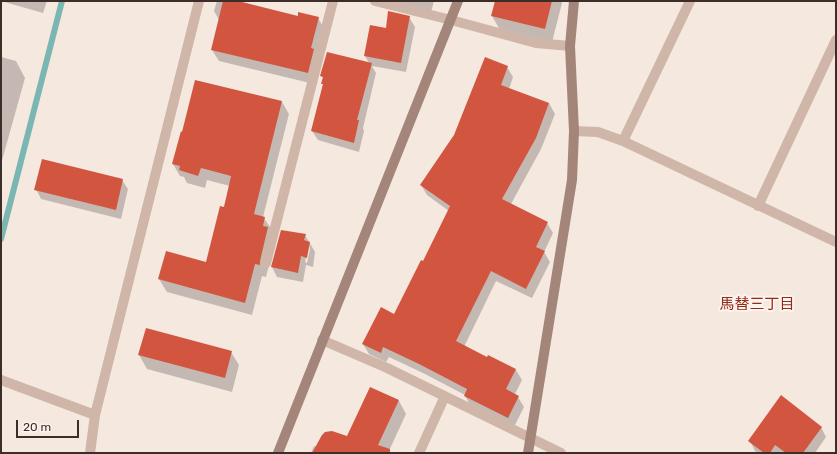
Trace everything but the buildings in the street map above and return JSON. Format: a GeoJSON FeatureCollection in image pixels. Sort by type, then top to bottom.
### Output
{"type":"FeatureCollection","features":[{"type":"Feature","properties":{"kind":"street"},"geometry":{"type":"LineString","coordinates":[[90,453],[95,415],[199,1]]}},
{"type":"Feature","properties":{"kind":"street"},"geometry":{"type":"LineString","coordinates":[[266,263],[333,1]]}},
{"type":"Feature","properties":{"kind":"street"},"geometry":{"type":"LineString","coordinates":[[376,1],[536,43],[570,46]]}},
{"type":"Feature","properties":{"kind":"street"},"geometry":{"type":"LineString","coordinates":[[278,453],[458,1]]}},
{"type":"Feature","properties":{"kind":"street"},"geometry":{"type":"LineString","coordinates":[[528,453],[572,180],[574,131],[570,46],[574,1]]}},
{"type":"Feature","properties":{"kind":"street"},"geometry":{"type":"LineString","coordinates":[[623,141],[690,1]]}},
{"type":"Feature","properties":{"kind":"street"},"geometry":{"type":"LineString","coordinates":[[758,206],[836,40]]}},
{"type":"Feature","properties":{"kind":"street"},"geometry":{"type":"LineString","coordinates":[[574,131],[598,132],[623,141],[836,242]]}},
{"type":"Feature","properties":{"kind":"street"},"geometry":{"type":"LineString","coordinates":[[322,340],[385,367],[560,453]]}},
{"type":"Feature","properties":{"kind":"street"},"geometry":{"type":"LineString","coordinates":[[1,380],[95,415]]}},
{"type":"Feature","properties":{"kind":"street"},"geometry":{"type":"LineString","coordinates":[[419,453],[445,396]]}},
{"type":"Feature","properties":{"kind":"waterway"},"geometry":{"type":"LineString","coordinates":[[1,239],[62,1]]}},
{"type":"Feature","properties":{"kind":"district","name":"馬替三丁目"},"geometry":{"type":"Point","coordinates":[757,305]}}]}
